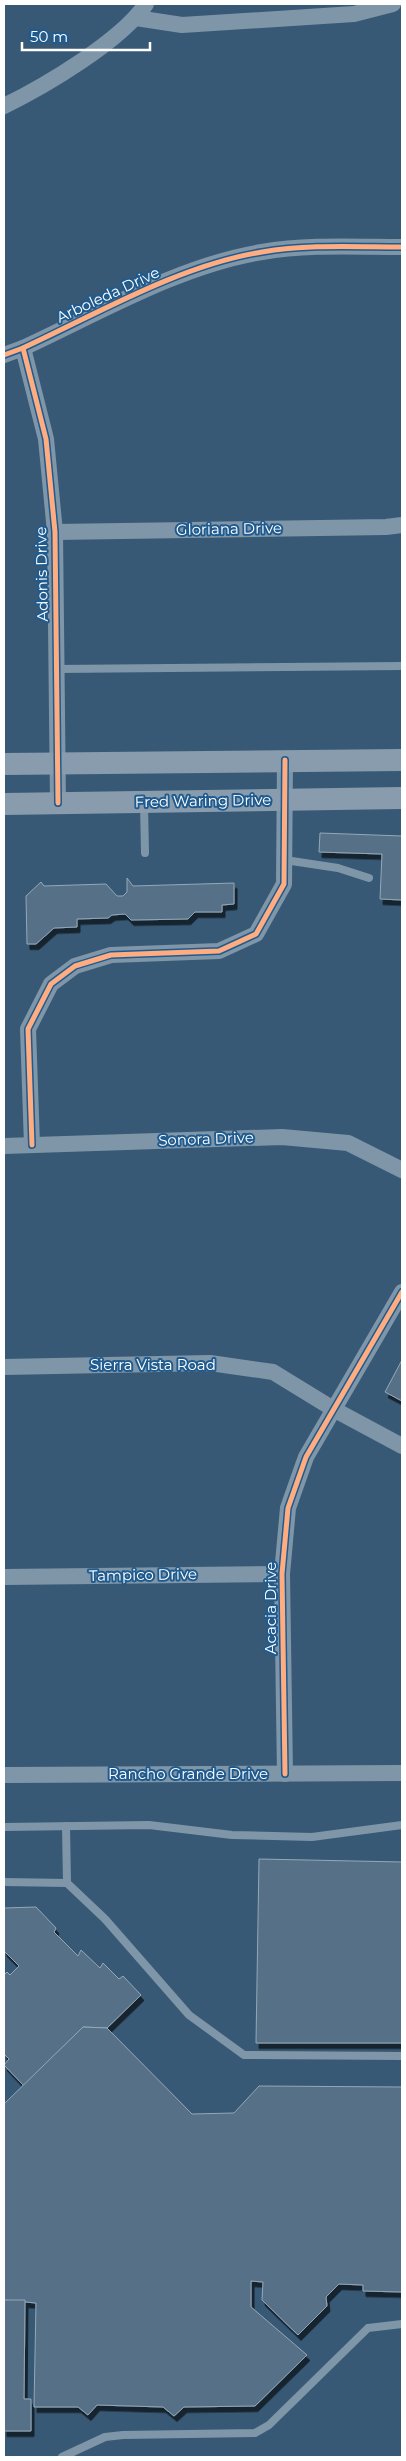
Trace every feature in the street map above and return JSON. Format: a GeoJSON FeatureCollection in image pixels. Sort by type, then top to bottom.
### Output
{"type":"FeatureCollection","features":[{"type":"Feature","properties":{"kind":"main road"},"geometry":{"type":"LineString","coordinates":[[4,764],[402,760]]}},
{"type":"Feature","properties":{"kind":"main road"},"geometry":{"type":"LineString","coordinates":[[376,798],[402,792]]}},
{"type":"Feature","properties":{"kind":"main road","name":"Fred Waring Drive"},"geometry":{"type":"LineString","coordinates":[[4,804],[402,798]]}},
{"type":"Feature","properties":{"kind":"street"},"geometry":{"type":"LineString","coordinates":[[4,106],[76,64],[136,18],[146,4]]}},
{"type":"Feature","properties":{"kind":"street"},"geometry":{"type":"LineString","coordinates":[[136,18],[182,25],[354,14],[393,4]]}},
{"type":"Feature","properties":{"kind":"street","name":"Arboleda Drive"},"geometry":{"type":"LineString","coordinates":[[4,355],[177,277],[218,262],[262,252],[306,247],[402,247]]}},
{"type":"Feature","properties":{"kind":"street","name":"Adonis Drive"},"geometry":{"type":"LineString","coordinates":[[22,348],[46,439],[55,532],[58,803]]}},
{"type":"Feature","properties":{"kind":"street","name":"Gloriana Drive"},"geometry":{"type":"LineString","coordinates":[[55,532],[386,527],[402,524]]}},
{"type":"Feature","properties":{"kind":"street"},"geometry":{"type":"LineString","coordinates":[[32,1145],[28,1029],[51,984],[75,966],[111,955],[220,951],[256,934],[284,884],[285,760]]}},
{"type":"Feature","properties":{"kind":"street","name":"Sonora Drive"},"geometry":{"type":"LineString","coordinates":[[4,1146],[282,1137],[348,1143],[402,1170]]}},
{"type":"Feature","properties":{"kind":"street","name":"Acacia Drive"},"geometry":{"type":"LineString","coordinates":[[285,1774],[282,1574],[288,1508],[306,1458],[402,1292]]}},
{"type":"Feature","properties":{"kind":"street","name":"Sierra Vista Road"},"geometry":{"type":"LineString","coordinates":[[4,1367],[210,1363],[273,1372],[335,1410],[402,1446]]}},
{"type":"Feature","properties":{"kind":"street","name":"Tampico Drive"},"geometry":{"type":"LineString","coordinates":[[4,1576],[282,1574]]}},
{"type":"Feature","properties":{"kind":"street","name":"Rancho Grande Drive"},"geometry":{"type":"LineString","coordinates":[[4,1775],[402,1773]]}},
{"type":"Feature","properties":{"kind":"lane"},"geometry":{"type":"LineString","coordinates":[[56,669],[402,666]]}},
{"type":"Feature","properties":{"kind":"lane"},"geometry":{"type":"LineString","coordinates":[[144,802],[145,853]]}},
{"type":"Feature","properties":{"kind":"lane"},"geometry":{"type":"LineString","coordinates":[[285,860],[338,868],[369,878]]}},
{"type":"Feature","properties":{"kind":"lane"},"geometry":{"type":"LineString","coordinates":[[4,1827],[149,1825],[232,1836],[312,1837],[402,1825]]}},
{"type":"Feature","properties":{"kind":"lane"},"geometry":{"type":"LineString","coordinates":[[66,1826],[67,1883]]}},
{"type":"Feature","properties":{"kind":"lane"},"geometry":{"type":"LineString","coordinates":[[4,1882],[67,1883],[111,1926],[189,2015],[244,2055],[402,2056]]}},
{"type":"Feature","properties":{"kind":"lane"},"geometry":{"type":"LineString","coordinates":[[62,2457],[105,2437],[124,2434],[255,2433],[269,2425],[368,2328],[402,2324]]}},
{"type":"Feature","properties":{"kind":"building"},"geometry":{"type":"Polygon","coordinates":[[[320,833],[402,836],[402,900],[380,899],[382,854],[319,852],[320,833]]]}},
{"type":"Feature","properties":{"kind":"building"},"geometry":{"type":"Polygon","coordinates":[[[127,878],[133,886],[234,883],[234,904],[222,905],[222,912],[195,912],[188,919],[131,920],[125,914],[112,915],[108,918],[77,919],[77,927],[54,928],[36,944],[27,944],[26,896],[41,882],[44,886],[106,884],[117,896],[123,896],[127,892],[127,878]]]}},
{"type":"Feature","properties":{"kind":"building"},"geometry":{"type":"Polygon","coordinates":[[[402,1360],[402,1401],[385,1392],[402,1360]]]}},
{"type":"Feature","properties":{"kind":"building"},"geometry":{"type":"Polygon","coordinates":[[[259,1859],[402,1862],[402,2043],[256,2043],[259,1859]]]}},
{"type":"Feature","properties":{"kind":"building"},"geometry":{"type":"Polygon","coordinates":[[[36,1907],[56,1928],[54,1932],[78,1956],[81,1950],[100,1968],[103,1963],[119,1979],[123,1976],[141,1995],[107,2028],[83,2027],[24,2086],[4,2065],[9,2059],[4,2054],[4,1975],[7,1972],[10,1975],[19,1966],[4,1951],[4,1908],[36,1907]]]}},
{"type":"Feature","properties":{"kind":"building"},"geometry":{"type":"Polygon","coordinates":[[[83,2027],[107,2028],[192,2114],[234,2113],[259,2086],[402,2087],[402,2292],[363,2291],[363,2285],[339,2284],[326,2297],[327,2306],[298,2335],[262,2300],[263,2282],[251,2281],[251,2307],[307,2355],[255,2406],[184,2407],[174,2416],[163,2407],[97,2405],[88,2415],[78,2407],[34,2407],[36,2303],[4,2300],[4,2104],[83,2027]]]}},
{"type":"Feature","properties":{"kind":"building"},"geometry":{"type":"Polygon","coordinates":[[[4,2300],[25,2300],[24,2399],[31,2399],[31,2431],[4,2431],[4,2300]]]}},
{"type":"Feature","properties":{"kind":"cycle path"},"geometry":{"type":"LineString","coordinates":[[4,355],[23,348],[170,279],[231,258],[279,249],[332,246],[402,247]]}},
{"type":"Feature","properties":{"kind":"cycle path"},"geometry":{"type":"LineString","coordinates":[[23,348],[46,439],[55,532],[58,803]]}},
{"type":"Feature","properties":{"kind":"cycle path"},"geometry":{"type":"LineString","coordinates":[[32,1145],[28,1029],[51,984],[75,966],[111,955],[219,951],[256,934],[284,884],[285,760]]}},
{"type":"Feature","properties":{"kind":"cycle path"},"geometry":{"type":"LineString","coordinates":[[285,1774],[282,1574],[288,1508],[306,1457],[402,1292]]}}]}
